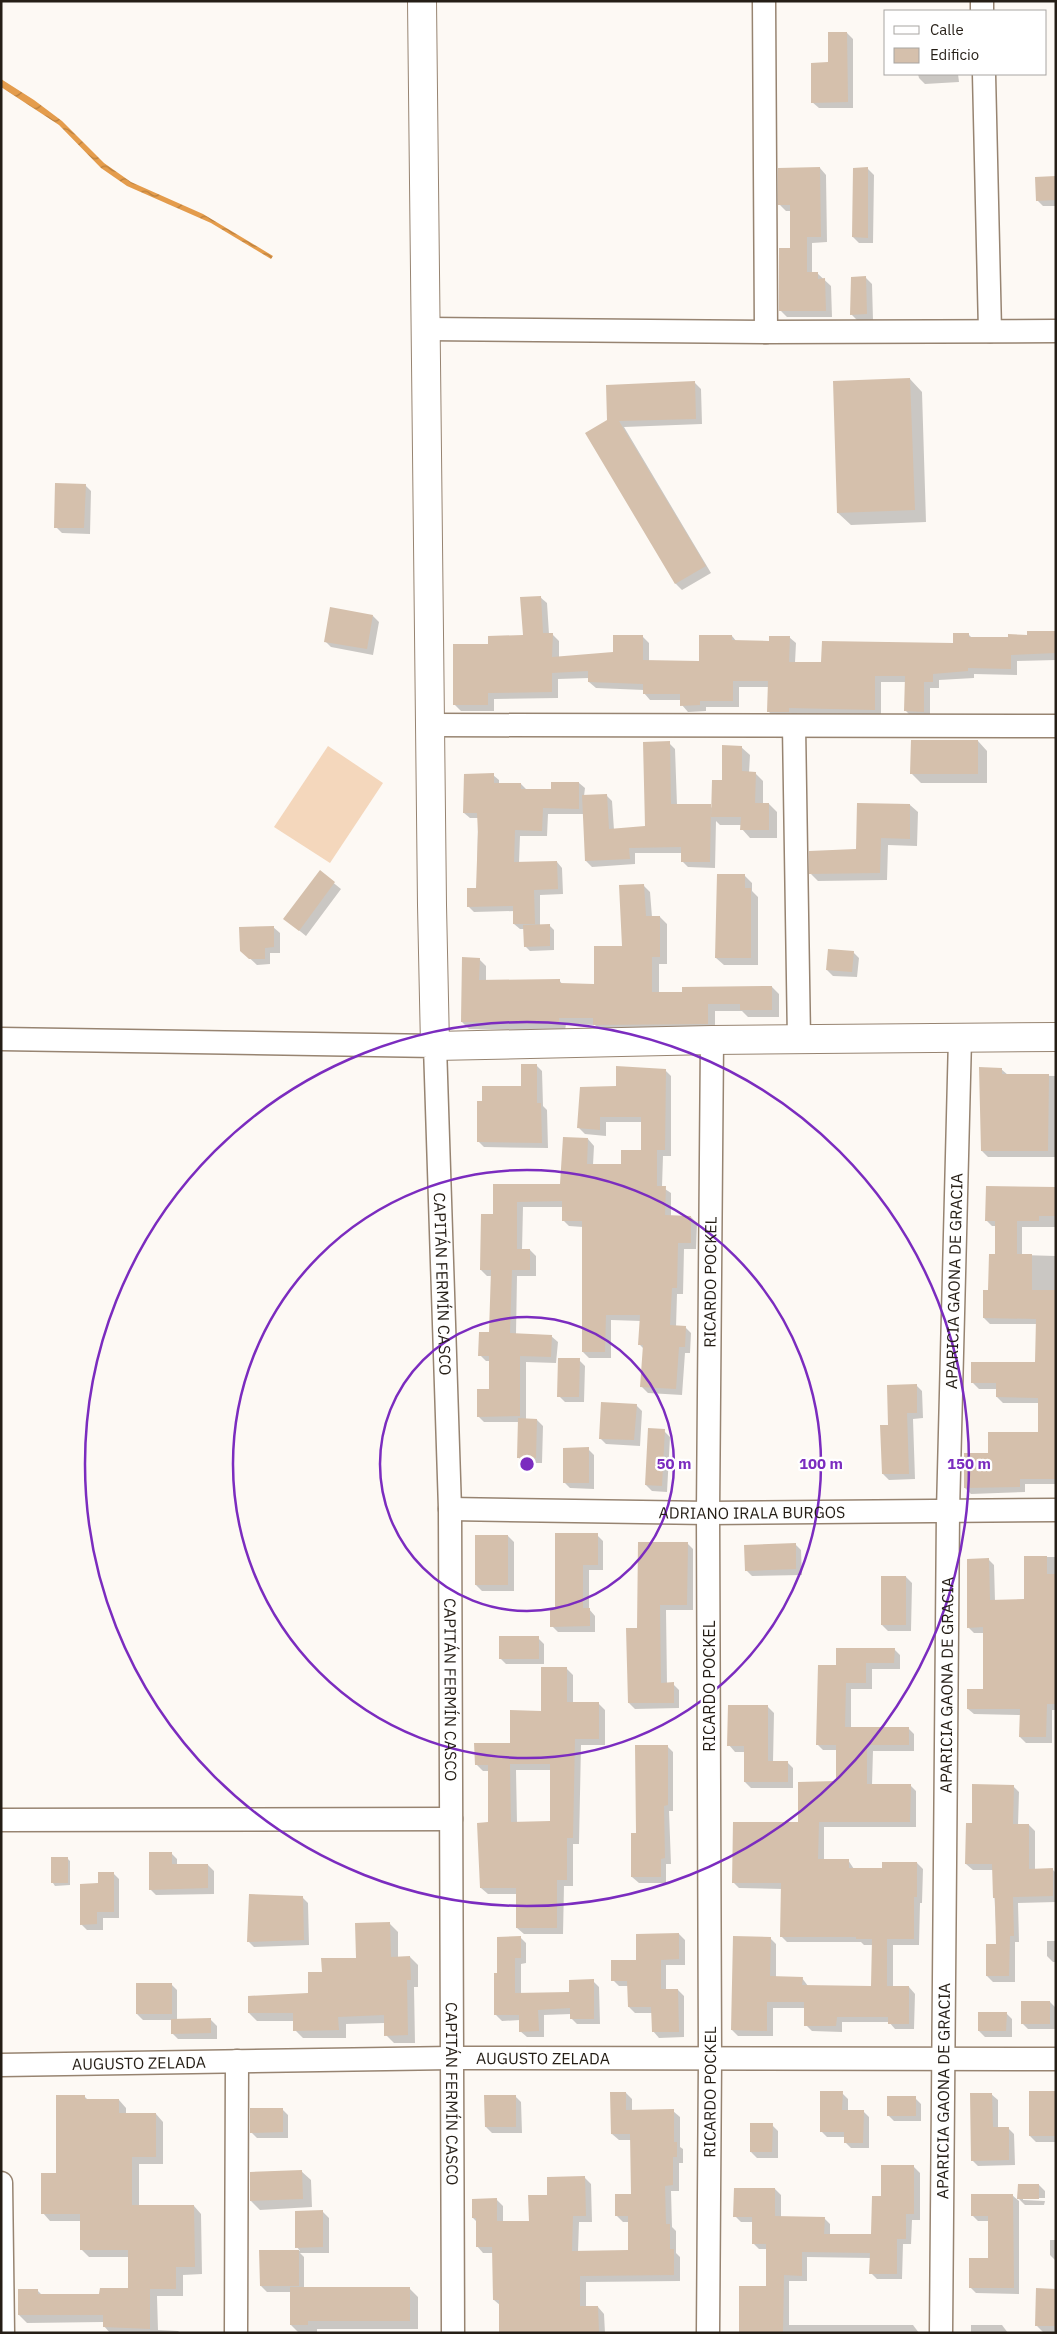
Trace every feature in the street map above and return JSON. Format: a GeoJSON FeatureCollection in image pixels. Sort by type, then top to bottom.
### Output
{"type":"FeatureCollection","features":[{"type":"Feature","properties":{"kind":"street"},"geometry":{"type":"LineString","coordinates":[[422,1],[435,1046]]}},
{"type":"Feature","properties":{"kind":"street"},"geometry":{"type":"LineString","coordinates":[[764,1],[766,332]]}},
{"type":"Feature","properties":{"kind":"street"},"geometry":{"type":"LineString","coordinates":[[984,75],[990,331]]}},
{"type":"Feature","properties":{"kind":"street"},"geometry":{"type":"LineString","coordinates":[[426,329],[766,332],[1056,331]]}},
{"type":"Feature","properties":{"kind":"street"},"geometry":{"type":"LineString","coordinates":[[430,725],[1056,726]]}},
{"type":"Feature","properties":{"kind":"street"},"geometry":{"type":"LineString","coordinates":[[794,726],[799,1040]]}},
{"type":"Feature","properties":{"kind":"street"},"geometry":{"type":"LineString","coordinates":[[1,1039],[435,1046],[712,1040],[1056,1037]]}},
{"type":"Feature","properties":{"kind":"street","name":"APARICIA GAONA DE GRACIA"},"geometry":{"type":"LineString","coordinates":[[941,2333],[948,1511],[960,1038]]}},
{"type":"Feature","properties":{"kind":"street","name":"RICARDO POCKEL"},"geometry":{"type":"LineString","coordinates":[[708,2333],[710,2060],[708,1513],[712,1040]]}},
{"type":"Feature","properties":{"kind":"street","name":"CAPITÁN FERMÍN CASCO"},"geometry":{"type":"LineString","coordinates":[[435,1046],[450,1509],[453,2333]]}},
{"type":"Feature","properties":{"kind":"street","name":"ADRIANO IRALA BURGOS"},"geometry":{"type":"LineString","coordinates":[[450,1509],[708,1513],[1056,1510]]}},
{"type":"Feature","properties":{"kind":"street"},"geometry":{"type":"LineString","coordinates":[[1,1820],[451,1819]]}},
{"type":"Feature","properties":{"kind":"street","name":"AUGUSTO ZELADA"},"geometry":{"type":"LineString","coordinates":[[1,2065],[452,2058],[710,2060],[1056,2059]]}},
{"type":"Feature","properties":{"kind":"street"},"geometry":{"type":"LineString","coordinates":[[236,2333],[237,2061]]}},
{"type":"Feature","properties":{"kind":"street"},"geometry":{"type":"LineString","coordinates":[[1,2183],[3,2333]]}},
{"type":"Feature","properties":{"kind":"shaded area"},"geometry":{"type":"Polygon","coordinates":[[[328,746],[383,783],[330,863],[274,827],[328,746]]]}},
{"type":"Feature","properties":{"kind":"water"},"geometry":{"type":"Polygon","coordinates":[[[1,79],[62,121],[104,163],[131,182],[203,214],[273,256],[271,259],[211,223],[127,186],[101,168],[59,125],[1,87],[1,79]]]}},
{"type":"Feature","properties":{"kind":"building"},"geometry":{"type":"Polygon","coordinates":[[[828,32],[847,32],[848,102],[811,103],[811,63],[828,62],[828,32]]]}},
{"type":"Feature","properties":{"kind":"building"},"geometry":{"type":"Polygon","coordinates":[[[820,167],[821,237],[807,237],[807,272],[818,272],[818,279],[825,278],[826,311],[779,311],[779,248],[790,248],[790,205],[778,205],[778,168],[820,167]]]}},
{"type":"Feature","properties":{"kind":"building"},"geometry":{"type":"Polygon","coordinates":[[[868,167],[868,238],[852,237],[853,168],[868,167]]]}},
{"type":"Feature","properties":{"kind":"building"},"geometry":{"type":"Polygon","coordinates":[[[1056,176],[1056,200],[1036,201],[1035,177],[1056,176]]]}},
{"type":"Feature","properties":{"kind":"building"},"geometry":{"type":"Polygon","coordinates":[[[866,276],[867,314],[850,315],[851,277],[866,276]]]}},
{"type":"Feature","properties":{"kind":"building"},"geometry":{"type":"Polygon","coordinates":[[[910,378],[915,510],[837,513],[833,381],[910,378]]]}},
{"type":"Feature","properties":{"kind":"building"},"geometry":{"type":"Polygon","coordinates":[[[695,381],[696,419],[619,421],[706,566],[675,584],[585,433],[607,420],[606,385],[695,381]]]}},
{"type":"Feature","properties":{"kind":"building"},"geometry":{"type":"Polygon","coordinates":[[[55,483],[86,484],[84,528],[54,528],[55,483]]]}},
{"type":"Feature","properties":{"kind":"building"},"geometry":{"type":"Polygon","coordinates":[[[541,596],[543,633],[553,633],[552,657],[613,652],[613,635],[643,635],[643,660],[699,661],[699,635],[732,635],[732,640],[769,641],[769,636],[790,636],[789,662],[821,662],[822,641],[953,643],[953,633],[969,633],[969,637],[1008,637],[1008,634],[1027,635],[1027,631],[1056,631],[1056,653],[1011,655],[1011,669],[968,668],[968,671],[933,674],[933,682],[924,682],[924,712],[904,711],[905,676],[875,676],[875,710],[789,708],[789,712],[767,712],[768,681],[733,681],[733,701],[700,701],[700,705],[680,706],[680,694],[643,694],[643,684],[588,682],[588,671],[552,673],[552,692],[488,693],[488,705],[453,705],[453,644],[488,644],[488,636],[523,635],[520,597],[541,596]]]}},
{"type":"Feature","properties":{"kind":"building"},"geometry":{"type":"Polygon","coordinates":[[[330,607],[373,615],[367,649],[324,642],[330,607]]]}},
{"type":"Feature","properties":{"kind":"building"},"geometry":{"type":"Polygon","coordinates":[[[911,740],[978,740],[978,774],[910,774],[911,740]]]}},
{"type":"Feature","properties":{"kind":"building"},"geometry":{"type":"Polygon","coordinates":[[[670,741],[671,804],[711,804],[710,862],[681,862],[681,847],[629,848],[630,859],[585,861],[582,795],[607,794],[609,829],[645,826],[643,742],[670,741]]]}},
{"type":"Feature","properties":{"kind":"building"},"geometry":{"type":"Polygon","coordinates":[[[722,745],[742,746],[742,771],[756,772],[755,803],[769,803],[769,830],[740,830],[741,817],[711,817],[712,780],[722,780],[722,745]]]}},
{"type":"Feature","properties":{"kind":"building"},"geometry":{"type":"Polygon","coordinates":[[[494,773],[494,783],[521,783],[521,789],[551,789],[551,782],[579,782],[579,809],[543,808],[542,831],[515,830],[514,862],[557,861],[558,889],[534,890],[535,924],[513,924],[513,906],[467,907],[467,888],[476,888],[478,832],[477,813],[463,813],[464,774],[494,773]]]}},
{"type":"Feature","properties":{"kind":"building"},"geometry":{"type":"Polygon","coordinates":[[[857,803],[910,804],[910,839],[881,838],[880,873],[809,874],[809,851],[856,849],[857,803]]]}},
{"type":"Feature","properties":{"kind":"building"},"geometry":{"type":"Polygon","coordinates":[[[320,870],[335,882],[299,931],[283,919],[320,870]]]}},
{"type":"Feature","properties":{"kind":"building"},"geometry":{"type":"Polygon","coordinates":[[[717,874],[745,874],[745,888],[751,888],[751,958],[715,958],[717,874]]]}},
{"type":"Feature","properties":{"kind":"building"},"geometry":{"type":"Polygon","coordinates":[[[644,884],[646,916],[660,916],[660,957],[652,957],[652,992],[682,992],[682,987],[772,986],[772,1010],[740,1010],[740,1004],[708,1004],[708,1024],[593,1025],[593,1018],[559,1018],[559,1024],[461,1022],[462,957],[480,958],[479,980],[560,979],[560,983],[594,984],[594,946],[622,946],[619,885],[644,884]]]}},
{"type":"Feature","properties":{"kind":"building"},"geometry":{"type":"Polygon","coordinates":[[[550,924],[550,946],[524,947],[523,925],[550,924]]]}},
{"type":"Feature","properties":{"kind":"building"},"geometry":{"type":"Polygon","coordinates":[[[274,926],[274,947],[265,948],[265,959],[249,959],[240,951],[239,927],[274,926]]]}},
{"type":"Feature","properties":{"kind":"building"},"geometry":{"type":"Polygon","coordinates":[[[828,949],[854,951],[852,972],[826,970],[828,949]]]}},
{"type":"Feature","properties":{"kind":"building"},"geometry":{"type":"Polygon","coordinates":[[[521,1064],[537,1064],[537,1103],[541,1103],[542,1143],[477,1142],[477,1101],[482,1101],[482,1086],[521,1086],[521,1064]]]}},
{"type":"Feature","properties":{"kind":"building"},"geometry":{"type":"Polygon","coordinates":[[[616,1066],[666,1069],[665,1150],[657,1150],[657,1186],[666,1186],[665,1215],[691,1216],[691,1243],[678,1243],[677,1288],[672,1288],[670,1325],[686,1326],[685,1347],[679,1347],[676,1389],[640,1387],[643,1345],[638,1345],[640,1315],[606,1315],[605,1352],[582,1352],[582,1221],[562,1221],[562,1201],[517,1202],[517,1249],[530,1249],[530,1270],[512,1270],[510,1333],[552,1335],[551,1357],[520,1356],[520,1416],[477,1417],[477,1389],[489,1389],[489,1356],[478,1356],[479,1332],[489,1332],[491,1270],[480,1270],[481,1214],[493,1214],[493,1184],[560,1184],[563,1137],[588,1138],[587,1164],[621,1164],[621,1150],[641,1150],[641,1117],[600,1117],[600,1130],[577,1128],[580,1087],[616,1086],[616,1066]]]}},
{"type":"Feature","properties":{"kind":"building"},"geometry":{"type":"Polygon","coordinates":[[[979,1067],[1002,1068],[1002,1074],[1049,1074],[1048,1151],[981,1151],[979,1067]]]}},
{"type":"Feature","properties":{"kind":"building"},"geometry":{"type":"Polygon","coordinates":[[[986,1186],[1056,1187],[1056,1216],[1039,1216],[1039,1221],[1017,1221],[1017,1254],[1032,1254],[1032,1290],[1056,1290],[1056,1479],[1020,1479],[1020,1487],[964,1488],[964,1453],[988,1453],[988,1432],[1038,1432],[1038,1398],[996,1397],[996,1383],[971,1383],[971,1362],[1035,1362],[1036,1319],[983,1318],[983,1290],[988,1290],[989,1254],[995,1254],[995,1221],[985,1221],[986,1186]]]}},
{"type":"Feature","properties":{"kind":"building"},"geometry":{"type":"Polygon","coordinates":[[[558,1358],[580,1358],[579,1397],[557,1397],[558,1358]]]}},
{"type":"Feature","properties":{"kind":"building"},"geometry":{"type":"Polygon","coordinates":[[[917,1384],[917,1413],[907,1413],[909,1474],[882,1474],[880,1425],[888,1425],[887,1385],[917,1384]]]}},
{"type":"Feature","properties":{"kind":"building"},"geometry":{"type":"Polygon","coordinates":[[[601,1402],[637,1404],[634,1440],[599,1439],[601,1402]]]}},
{"type":"Feature","properties":{"kind":"building"},"geometry":{"type":"Polygon","coordinates":[[[518,1418],[537,1419],[536,1458],[517,1458],[518,1418]]]}},
{"type":"Feature","properties":{"kind":"building"},"geometry":{"type":"Polygon","coordinates":[[[648,1428],[665,1429],[662,1486],[645,1485],[648,1428]]]}},
{"type":"Feature","properties":{"kind":"building"},"geometry":{"type":"Polygon","coordinates":[[[589,1447],[589,1483],[563,1483],[563,1448],[589,1447]]]}},
{"type":"Feature","properties":{"kind":"building"},"geometry":{"type":"Polygon","coordinates":[[[555,1533],[598,1533],[598,1565],[583,1565],[583,1608],[590,1608],[590,1626],[550,1627],[550,1608],[555,1608],[555,1533]]]}},
{"type":"Feature","properties":{"kind":"building"},"geometry":{"type":"Polygon","coordinates":[[[475,1535],[508,1535],[508,1585],[475,1585],[475,1535]]]}},
{"type":"Feature","properties":{"kind":"building"},"geometry":{"type":"Polygon","coordinates":[[[638,1542],[688,1542],[687,1605],[660,1605],[661,1683],[674,1682],[674,1703],[628,1703],[626,1628],[637,1628],[638,1542]]]}},
{"type":"Feature","properties":{"kind":"building"},"geometry":{"type":"Polygon","coordinates":[[[796,1543],[796,1569],[745,1571],[744,1545],[796,1543]]]}},
{"type":"Feature","properties":{"kind":"building"},"geometry":{"type":"Polygon","coordinates":[[[1024,1556],[1047,1556],[1047,1574],[1056,1574],[1056,1704],[1047,1704],[1046,1737],[1019,1737],[1020,1709],[967,1709],[967,1689],[983,1689],[983,1627],[967,1628],[967,1559],[989,1558],[990,1600],[1024,1599],[1024,1556]]]}},
{"type":"Feature","properties":{"kind":"building"},"geometry":{"type":"Polygon","coordinates":[[[881,1576],[906,1576],[906,1625],[881,1625],[881,1576]]]}},
{"type":"Feature","properties":{"kind":"building"},"geometry":{"type":"Polygon","coordinates":[[[499,1636],[539,1636],[539,1659],[499,1659],[499,1636]]]}},
{"type":"Feature","properties":{"kind":"building"},"geometry":{"type":"Polygon","coordinates":[[[836,1648],[895,1648],[894,1663],[866,1663],[866,1683],[846,1683],[845,1727],[909,1727],[909,1745],[867,1745],[867,1784],[911,1784],[910,1822],[819,1822],[818,1859],[849,1859],[849,1868],[882,1868],[882,1862],[917,1862],[917,1897],[914,1897],[914,1939],[887,1939],[887,1986],[909,1986],[909,2024],[888,2024],[888,2017],[837,2017],[836,2026],[804,2026],[804,2002],[767,2002],[767,2031],[731,2030],[733,1936],[771,1937],[770,1976],[803,1977],[802,1985],[871,1986],[872,1939],[856,1939],[856,1937],[780,1937],[781,1883],[732,1883],[733,1822],[798,1822],[798,1782],[836,1781],[836,1745],[816,1745],[818,1665],[836,1665],[836,1648]]]}},
{"type":"Feature","properties":{"kind":"building"},"geometry":{"type":"Polygon","coordinates":[[[541,1667],[567,1667],[567,1702],[599,1702],[599,1739],[575,1739],[573,1838],[567,1838],[567,1880],[557,1880],[557,1928],[516,1928],[516,1888],[480,1888],[477,1823],[488,1822],[488,1765],[475,1765],[474,1743],[510,1743],[510,1710],[541,1711],[541,1667]],[[510,1764],[511,1822],[550,1821],[550,1764],[510,1764]]]}},
{"type":"Feature","properties":{"kind":"building"},"geometry":{"type":"Polygon","coordinates":[[[728,1705],[768,1705],[768,1761],[788,1761],[788,1782],[744,1782],[744,1746],[727,1746],[728,1705]]]}},
{"type":"Feature","properties":{"kind":"building"},"geometry":{"type":"Polygon","coordinates":[[[635,1745],[668,1745],[668,1805],[664,1806],[665,1858],[661,1859],[661,1877],[631,1877],[631,1833],[636,1833],[635,1745]]]}},
{"type":"Feature","properties":{"kind":"building"},"geometry":{"type":"Polygon","coordinates":[[[972,1784],[1014,1785],[1013,1824],[1029,1824],[1029,1869],[1053,1868],[1053,1896],[1013,1897],[1014,1936],[1010,1936],[1009,1976],[986,1976],[986,1944],[996,1944],[995,1898],[993,1898],[992,1864],[965,1864],[966,1823],[972,1823],[972,1784]]]}},
{"type":"Feature","properties":{"kind":"building"},"geometry":{"type":"Polygon","coordinates":[[[149,1852],[172,1852],[172,1864],[208,1864],[208,1888],[149,1890],[149,1852]]]}},
{"type":"Feature","properties":{"kind":"building"},"geometry":{"type":"Polygon","coordinates":[[[51,1857],[68,1857],[68,1883],[51,1883],[51,1857]]]}},
{"type":"Feature","properties":{"kind":"building"},"geometry":{"type":"Polygon","coordinates":[[[98,1872],[114,1872],[114,1912],[97,1912],[97,1924],[80,1925],[80,1884],[98,1883],[98,1872]]]}},
{"type":"Feature","properties":{"kind":"building"},"geometry":{"type":"Polygon","coordinates":[[[249,1894],[303,1896],[304,1940],[247,1942],[249,1894]]]}},
{"type":"Feature","properties":{"kind":"building"},"geometry":{"type":"Polygon","coordinates":[[[390,1922],[391,1957],[410,1956],[411,1980],[407,1980],[408,2035],[384,2036],[384,2015],[338,2017],[339,2030],[293,2031],[293,2013],[248,2013],[248,1996],[308,1993],[308,1972],[322,1972],[321,1958],[356,1958],[355,1923],[390,1922]]]}},
{"type":"Feature","properties":{"kind":"building"},"geometry":{"type":"Polygon","coordinates":[[[679,1933],[679,1959],[661,1960],[661,1989],[678,1989],[679,2032],[652,2032],[651,2007],[628,2007],[627,1981],[611,1981],[611,1960],[636,1960],[636,1934],[679,1933]]]}},
{"type":"Feature","properties":{"kind":"building"},"geometry":{"type":"Polygon","coordinates":[[[521,1936],[521,1958],[515,1958],[515,1993],[569,1992],[569,1980],[594,1979],[594,2019],[570,2019],[570,2008],[538,2010],[539,2031],[519,2032],[519,2015],[494,2015],[494,1973],[497,1973],[497,1937],[521,1936]]]}},
{"type":"Feature","properties":{"kind":"building"},"geometry":{"type":"Polygon","coordinates":[[[136,1983],[172,1983],[172,2014],[136,2014],[136,1983]]]}},
{"type":"Feature","properties":{"kind":"building"},"geometry":{"type":"Polygon","coordinates":[[[1021,2001],[1050,2001],[1050,2024],[1021,2024],[1021,2001]]]}},
{"type":"Feature","properties":{"kind":"building"},"geometry":{"type":"Polygon","coordinates":[[[978,2012],[1007,2012],[1006,2031],[978,2031],[978,2012]]]}},
{"type":"Feature","properties":{"kind":"building"},"geometry":{"type":"Polygon","coordinates":[[[211,2018],[211,2033],[171,2034],[171,2019],[211,2018]]]}},
{"type":"Feature","properties":{"kind":"building"},"geometry":{"type":"Polygon","coordinates":[[[820,2091],[843,2091],[842,2110],[864,2110],[863,2143],[844,2143],[844,2132],[820,2132],[820,2091]]]}},
{"type":"Feature","properties":{"kind":"building"},"geometry":{"type":"Polygon","coordinates":[[[1029,2091],[1056,2091],[1056,2136],[1029,2136],[1029,2091]]]}},
{"type":"Feature","properties":{"kind":"building"},"geometry":{"type":"Polygon","coordinates":[[[610,2092],[626,2092],[626,2110],[674,2109],[674,2142],[677,2142],[677,2157],[673,2157],[673,2185],[665,2186],[666,2224],[670,2224],[670,2249],[674,2249],[674,2275],[580,2276],[580,2306],[598,2306],[599,2332],[499,2333],[499,2300],[493,2300],[492,2247],[476,2247],[476,2218],[472,2218],[472,2199],[497,2198],[497,2221],[529,2221],[528,2195],[547,2195],[547,2177],[585,2176],[586,2216],[573,2216],[572,2251],[628,2250],[628,2216],[615,2216],[615,2194],[631,2194],[630,2134],[611,2134],[610,2092]]]}},
{"type":"Feature","properties":{"kind":"building"},"geometry":{"type":"Polygon","coordinates":[[[970,2093],[992,2093],[993,2127],[1009,2127],[1009,2160],[971,2161],[970,2093]]]}},
{"type":"Feature","properties":{"kind":"building"},"geometry":{"type":"Polygon","coordinates":[[[56,2095],[85,2095],[85,2099],[119,2099],[119,2113],[156,2113],[156,2157],[132,2157],[132,2205],[194,2205],[195,2267],[176,2267],[176,2289],[150,2289],[150,2329],[103,2327],[103,2315],[18,2315],[18,2289],[38,2289],[38,2294],[99,2294],[100,2288],[128,2288],[128,2250],[80,2250],[80,2214],[41,2214],[41,2173],[56,2173],[56,2095]]]}},
{"type":"Feature","properties":{"kind":"building"},"geometry":{"type":"Polygon","coordinates":[[[484,2095],[516,2095],[516,2127],[485,2127],[484,2095]]]}},
{"type":"Feature","properties":{"kind":"building"},"geometry":{"type":"Polygon","coordinates":[[[887,2096],[916,2096],[916,2116],[887,2116],[887,2096]]]}},
{"type":"Feature","properties":{"kind":"building"},"geometry":{"type":"Polygon","coordinates":[[[250,2108],[283,2108],[283,2132],[250,2133],[250,2108]]]}},
{"type":"Feature","properties":{"kind":"building"},"geometry":{"type":"Polygon","coordinates":[[[750,2123],[773,2123],[772,2152],[750,2152],[750,2123]]]}},
{"type":"Feature","properties":{"kind":"building"},"geometry":{"type":"Polygon","coordinates":[[[881,2165],[914,2165],[914,2214],[906,2214],[906,2239],[897,2239],[897,2274],[869,2274],[870,2253],[802,2252],[802,2276],[784,2275],[783,2333],[739,2333],[739,2286],[766,2286],[766,2244],[752,2244],[752,2217],[733,2217],[734,2188],[775,2188],[775,2216],[825,2217],[824,2234],[871,2234],[872,2196],[881,2196],[881,2165]]]}},
{"type":"Feature","properties":{"kind":"building"},"geometry":{"type":"Polygon","coordinates":[[[302,2170],[303,2199],[250,2201],[250,2172],[302,2170]]]}},
{"type":"Feature","properties":{"kind":"building"},"geometry":{"type":"Polygon","coordinates":[[[1018,2184],[1039,2184],[1039,2199],[1017,2199],[1018,2184]]]}},
{"type":"Feature","properties":{"kind":"building"},"geometry":{"type":"Polygon","coordinates":[[[971,2194],[1013,2194],[1014,2288],[969,2288],[969,2258],[988,2258],[988,2216],[971,2216],[971,2194]]]}},
{"type":"Feature","properties":{"kind":"building"},"geometry":{"type":"Polygon","coordinates":[[[323,2210],[323,2247],[295,2248],[295,2211],[323,2210]]]}},
{"type":"Feature","properties":{"kind":"building"},"geometry":{"type":"Polygon","coordinates":[[[259,2250],[299,2250],[299,2286],[260,2286],[259,2250]]]}},
{"type":"Feature","properties":{"kind":"building"},"geometry":{"type":"Polygon","coordinates":[[[290,2287],[410,2287],[410,2321],[308,2321],[308,2325],[290,2325],[290,2287]]]}},
{"type":"Feature","properties":{"kind":"building"},"geometry":{"type":"Polygon","coordinates":[[[1036,2288],[1056,2289],[1056,2326],[1035,2326],[1036,2288]]]}}]}
